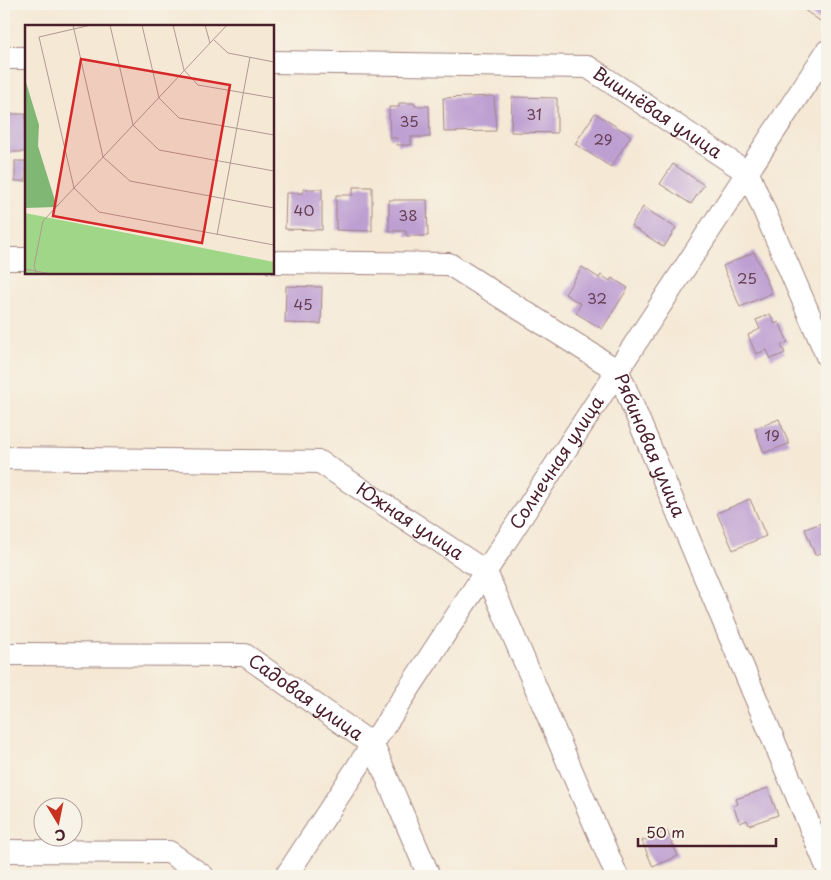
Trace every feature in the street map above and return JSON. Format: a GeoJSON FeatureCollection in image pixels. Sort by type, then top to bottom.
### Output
{"type":"FeatureCollection","features":[{"type":"Feature","properties":{"kind":"street","name":"Солнечная улица"},"geometry":{"type":"LineString","coordinates":[[286,876],[827,51]]}},
{"type":"Feature","properties":{"kind":"street"},"geometry":{"type":"LineString","coordinates":[[4,58],[25,58]]}},
{"type":"Feature","properties":{"kind":"street","name":"Вишнёвая улица"},"geometry":{"type":"LineString","coordinates":[[274,62],[588,67],[748,173]]}},
{"type":"Feature","properties":{"kind":"street"},"geometry":{"type":"LineString","coordinates":[[748,173],[827,356]]}},
{"type":"Feature","properties":{"kind":"street"},"geometry":{"type":"LineString","coordinates":[[4,259],[25,259]]}},
{"type":"Feature","properties":{"kind":"street","name":"Рябиновая улица"},"geometry":{"type":"LineString","coordinates":[[274,262],[449,264],[618,371],[827,867]]}},
{"type":"Feature","properties":{"kind":"street","name":"Южная улица"},"geometry":{"type":"LineString","coordinates":[[4,458],[320,462],[486,572]]}},
{"type":"Feature","properties":{"kind":"street"},"geometry":{"type":"LineString","coordinates":[[486,572],[617,876]]}},
{"type":"Feature","properties":{"kind":"street","name":"Садовая улица"},"geometry":{"type":"LineString","coordinates":[[4,654],[245,655],[373,744],[429,876]]}},
{"type":"Feature","properties":{"kind":"street"},"geometry":{"type":"LineString","coordinates":[[4,851],[169,852],[203,876]]}},
{"type":"Feature","properties":{"kind":"building"},"geometry":{"type":"Polygon","coordinates":[[[802,4],[824,4],[827,6],[826,25],[800,7],[802,4]]]}},
{"type":"Feature","properties":{"kind":"building"},"geometry":{"type":"Polygon","coordinates":[[[494,96],[496,131],[444,132],[443,98],[494,96]]]}},
{"type":"Feature","properties":{"kind":"building"},"geometry":{"type":"Polygon","coordinates":[[[512,97],[557,98],[557,133],[511,132],[512,97]]]}},
{"type":"Feature","properties":{"kind":"building"},"geometry":{"type":"Polygon","coordinates":[[[399,103],[415,103],[415,106],[429,106],[430,137],[411,137],[411,145],[397,145],[397,138],[390,138],[389,107],[399,107],[399,103]]]}},
{"type":"Feature","properties":{"kind":"building"},"geometry":{"type":"Polygon","coordinates":[[[595,113],[631,136],[611,167],[575,144],[595,113]]]}},
{"type":"Feature","properties":{"kind":"building"},"geometry":{"type":"Polygon","coordinates":[[[8,114],[25,114],[25,152],[8,152],[8,114]]]}},
{"type":"Feature","properties":{"kind":"building"},"geometry":{"type":"Polygon","coordinates":[[[15,161],[25,161],[25,181],[15,181],[15,161]]]}},
{"type":"Feature","properties":{"kind":"building"},"geometry":{"type":"Polygon","coordinates":[[[673,164],[704,185],[691,204],[660,184],[673,164]]]}},
{"type":"Feature","properties":{"kind":"building"},"geometry":{"type":"Polygon","coordinates":[[[353,187],[372,187],[372,231],[336,230],[336,195],[353,195],[353,187]]]}},
{"type":"Feature","properties":{"kind":"building"},"geometry":{"type":"Polygon","coordinates":[[[303,189],[322,189],[322,230],[285,229],[286,193],[303,193],[303,189]]]}},
{"type":"Feature","properties":{"kind":"building"},"geometry":{"type":"Polygon","coordinates":[[[389,200],[427,200],[428,236],[406,236],[406,231],[389,231],[389,200]]]}},
{"type":"Feature","properties":{"kind":"building"},"geometry":{"type":"Polygon","coordinates":[[[643,207],[676,228],[664,247],[631,226],[643,207]]]}},
{"type":"Feature","properties":{"kind":"building"},"geometry":{"type":"Polygon","coordinates":[[[754,252],[772,293],[740,307],[723,266],[754,252]]]}},
{"type":"Feature","properties":{"kind":"building"},"geometry":{"type":"Polygon","coordinates":[[[582,267],[599,278],[601,275],[610,281],[612,278],[628,288],[602,329],[576,313],[581,304],[565,294],[582,267]]]}},
{"type":"Feature","properties":{"kind":"building"},"geometry":{"type":"Polygon","coordinates":[[[286,286],[322,287],[321,324],[285,323],[286,286]]]}},
{"type":"Feature","properties":{"kind":"building"},"geometry":{"type":"Polygon","coordinates":[[[770,314],[775,324],[779,322],[788,342],[781,345],[785,353],[771,359],[767,350],[756,354],[748,335],[760,329],[756,320],[770,314]]]}},
{"type":"Feature","properties":{"kind":"building"},"geometry":{"type":"Polygon","coordinates":[[[779,419],[789,444],[764,453],[755,429],[779,419]]]}},
{"type":"Feature","properties":{"kind":"building"},"geometry":{"type":"Polygon","coordinates":[[[750,499],[766,536],[733,550],[717,513],[750,499]]]}},
{"type":"Feature","properties":{"kind":"building"},"geometry":{"type":"Polygon","coordinates":[[[827,521],[827,551],[815,555],[805,529],[827,521]]]}},
{"type":"Feature","properties":{"kind":"building"},"geometry":{"type":"Polygon","coordinates":[[[768,788],[778,815],[749,825],[747,820],[740,823],[733,806],[738,804],[736,799],[768,788]]]}},
{"type":"Feature","properties":{"kind":"building"},"geometry":{"type":"Polygon","coordinates":[[[667,831],[678,856],[653,867],[642,841],[667,831]]]}}]}
